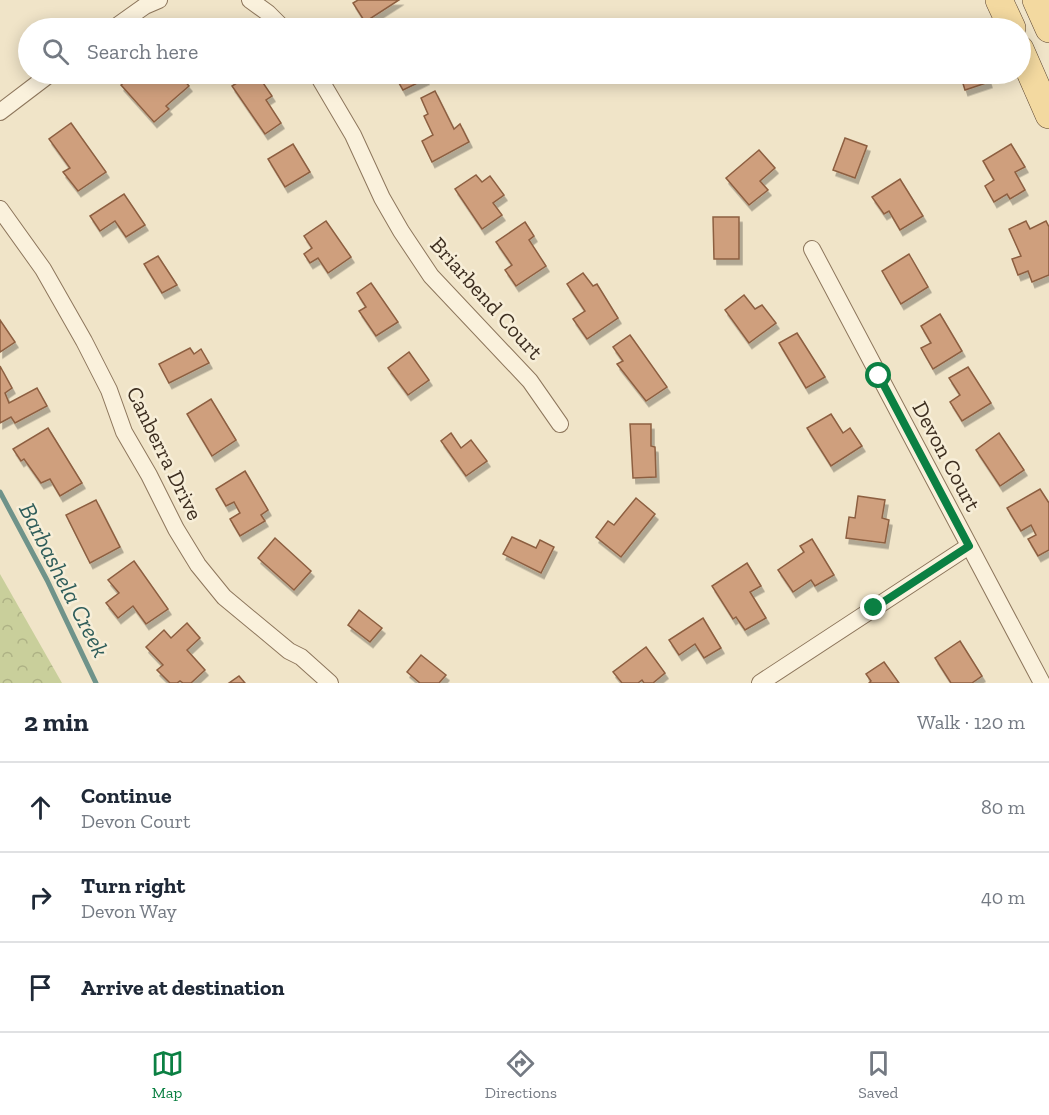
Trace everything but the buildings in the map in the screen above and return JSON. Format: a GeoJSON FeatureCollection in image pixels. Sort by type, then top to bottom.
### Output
{"type":"FeatureCollection","features":[{"type":"Feature","properties":{"kind":"main road"},"geometry":{"type":"LineString","coordinates":[[999,0],[1007,18]]}},
{"type":"Feature","properties":{"kind":"main road"},"geometry":{"type":"LineString","coordinates":[[1036,0],[1049,29]]}},
{"type":"Feature","properties":{"kind":"main road"},"geometry":{"type":"LineString","coordinates":[[1031,74],[1049,115]]}},
{"type":"Feature","properties":{"kind":"street"},"geometry":{"type":"LineString","coordinates":[[128,18],[145,6],[159,0]]}},
{"type":"Feature","properties":{"kind":"street"},"geometry":{"type":"LineString","coordinates":[[250,0],[272,18]]}},
{"type":"Feature","properties":{"kind":"street"},"geometry":{"type":"LineString","coordinates":[[0,112],[37,84]]}},
{"type":"Feature","properties":{"kind":"street","name":"Briarbend Court"},"geometry":{"type":"LineString","coordinates":[[323,84],[353,135],[382,198],[431,276],[531,381],[560,424]]}},
{"type":"Feature","properties":{"kind":"street","name":"Canberra Drive"},"geometry":{"type":"LineString","coordinates":[[0,209],[43,269],[84,341],[109,390],[124,432],[198,566],[224,597],[290,651],[301,657],[330,683]]}},
{"type":"Feature","properties":{"kind":"street","name":"Devon Court"},"geometry":{"type":"LineString","coordinates":[[812,249],[1042,683]]}},
{"type":"Feature","properties":{"kind":"street"},"geometry":{"type":"LineString","coordinates":[[760,683],[969,546]]}},
{"type":"Feature","properties":{"kind":"green space"},"geometry":{"type":"Polygon","coordinates":[[[0,574],[62,683],[0,683],[0,574]]]}},
{"type":"Feature","properties":{"kind":"waterway","name":"Barbashela Creek"},"geometry":{"type":"LineString","coordinates":[[0,492],[47,580],[96,683]]}},
{"type":"Feature","properties":{"kind":"route"},"geometry":{"type":"LineString","coordinates":[[874,608],[969,546],[879,376]]}}]}
